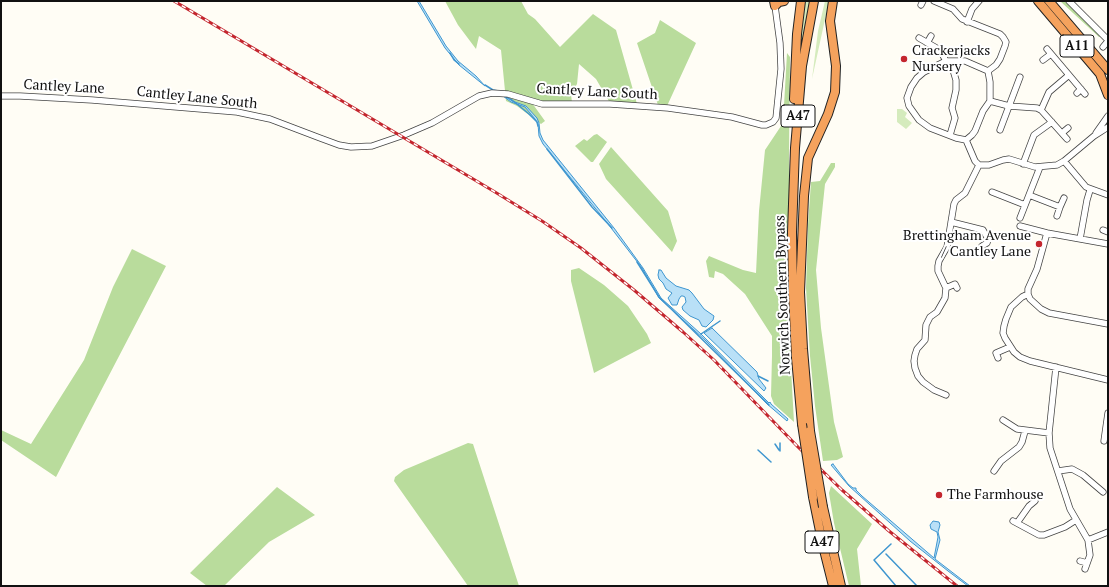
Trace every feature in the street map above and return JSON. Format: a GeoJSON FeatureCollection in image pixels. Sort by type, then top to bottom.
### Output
{"type":"FeatureCollection","features":[{"type":"Feature","properties":{"kind":"highway"},"geometry":{"type":"LineString","coordinates":[[774,3],[784,1]]}},
{"type":"Feature","properties":{"kind":"highway","name":"A47"},"geometry":{"type":"LineString","coordinates":[[792,232],[796,34],[801,1]]}},
{"type":"Feature","properties":{"kind":"highway","name":"Norwich Southern Bypass"},"geometry":{"type":"LineString","coordinates":[[814,1],[802,66],[795,148],[792,232],[793,293],[796,358],[802,424],[813,497],[833,586]]}},
{"type":"Feature","properties":{"kind":"highway","name":"A47"},"geometry":{"type":"LineString","coordinates":[[833,1],[830,21],[836,66],[835,92],[828,114],[808,158],[804,196],[800,292],[810,431],[823,508],[841,586]]}},
{"type":"Feature","properties":{"kind":"highway","name":"A11"},"geometry":{"type":"LineString","coordinates":[[1038,1],[1100,74],[1108,95]]}},
{"type":"Feature","properties":{"kind":"highway","name":"A11"},"geometry":{"type":"LineString","coordinates":[[1049,1],[1108,70]]}},
{"type":"Feature","properties":{"kind":"street"},"geometry":{"type":"LineString","coordinates":[[934,1],[953,9],[962,19],[967,22],[1000,34],[1005,39],[1005,46],[1000,59],[996,65],[988,71]]}},
{"type":"Feature","properties":{"kind":"street"},"geometry":{"type":"LineString","coordinates":[[967,22],[972,9],[979,1]]}},
{"type":"Feature","properties":{"kind":"street"},"geometry":{"type":"LineString","coordinates":[[1069,1],[1108,40],[1103,47]]}},
{"type":"Feature","properties":{"kind":"street","name":"Cantley Lane South"},"geometry":{"type":"LineString","coordinates":[[126,103],[230,111],[256,115],[339,145],[362,147],[372,146],[404,135],[432,123],[479,96],[492,93],[508,94],[542,104],[610,104],[668,108],[732,117],[762,125],[770,124],[776,118],[778,112],[781,69],[780,43],[774,3]]}},
{"type":"Feature","properties":{"kind":"street"},"geometry":{"type":"LineString","coordinates":[[927,43],[931,36]]}},
{"type":"Feature","properties":{"kind":"street"},"geometry":{"type":"LineString","coordinates":[[919,38],[940,50],[946,61]]}},
{"type":"Feature","properties":{"kind":"street"},"geometry":{"type":"LineString","coordinates":[[1043,60],[1049,52],[1069,75],[1081,92]]}},
{"type":"Feature","properties":{"kind":"street"},"geometry":{"type":"LineString","coordinates":[[988,71],[965,62],[946,61],[924,72],[916,78],[907,98],[909,106],[923,123],[930,128],[966,140],[975,161],[979,165],[989,165],[1003,160],[1009,160],[1030,167],[1057,165],[1108,127]]}},
{"type":"Feature","properties":{"kind":"street"},"geometry":{"type":"LineString","coordinates":[[950,135],[955,118],[952,108],[956,90],[956,80],[952,70],[954,61]]}},
{"type":"Feature","properties":{"kind":"street"},"geometry":{"type":"LineString","coordinates":[[966,140],[975,131],[983,111],[990,101],[990,82],[988,71]]}},
{"type":"Feature","properties":{"kind":"street"},"geometry":{"type":"LineString","coordinates":[[1041,110],[1050,92],[1069,75]]}},
{"type":"Feature","properties":{"kind":"street"},"geometry":{"type":"LineString","coordinates":[[1000,130],[1020,77]]}},
{"type":"Feature","properties":{"kind":"street","name":"Cantley Lane"},"geometry":{"type":"LineString","coordinates":[[1,96],[126,103]]}},
{"type":"Feature","properties":{"kind":"street"},"geometry":{"type":"LineString","coordinates":[[990,101],[1009,106],[1037,108],[1041,110],[1067,139]]}},
{"type":"Feature","properties":{"kind":"street"},"geometry":{"type":"LineString","coordinates":[[1094,136],[1108,116]]}},
{"type":"Feature","properties":{"kind":"street"},"geometry":{"type":"LineString","coordinates":[[1023,164],[1034,136],[1052,122]]}},
{"type":"Feature","properties":{"kind":"street"},"geometry":{"type":"LineString","coordinates":[[1062,133],[1068,128]]}},
{"type":"Feature","properties":{"kind":"street"},"geometry":{"type":"LineString","coordinates":[[1064,161],[1083,185],[1090,190],[1108,195]]}},
{"type":"Feature","properties":{"kind":"street"},"geometry":{"type":"LineString","coordinates":[[946,395],[934,390],[923,382],[918,376],[914,361],[917,349],[925,340],[926,325],[930,318],[937,312],[945,298],[946,288],[938,271],[938,266],[939,261],[947,247],[954,204],[956,200],[965,193],[979,165]]}},
{"type":"Feature","properties":{"kind":"street"},"geometry":{"type":"LineString","coordinates":[[1020,218],[1040,167]]}},
{"type":"Feature","properties":{"kind":"street"},"geometry":{"type":"LineString","coordinates":[[1080,239],[1090,190]]}},
{"type":"Feature","properties":{"kind":"street"},"geometry":{"type":"LineString","coordinates":[[992,192],[1025,205]]}},
{"type":"Feature","properties":{"kind":"street"},"geometry":{"type":"LineString","coordinates":[[1029,195],[1060,207]]}},
{"type":"Feature","properties":{"kind":"street"},"geometry":{"type":"LineString","coordinates":[[1057,216],[1064,198]]}},
{"type":"Feature","properties":{"kind":"street"},"geometry":{"type":"LineString","coordinates":[[951,222],[983,230],[988,240],[982,246]]}},
{"type":"Feature","properties":{"kind":"street"},"geometry":{"type":"LineString","coordinates":[[1020,226],[1047,233],[1108,244]]}},
{"type":"Feature","properties":{"kind":"street"},"geometry":{"type":"LineString","coordinates":[[1047,233],[1037,269],[1028,290],[1028,294],[1034,304],[1040,309],[1049,312],[1108,324]]}},
{"type":"Feature","properties":{"kind":"street"},"geometry":{"type":"LineString","coordinates":[[946,288],[956,285]]}},
{"type":"Feature","properties":{"kind":"street"},"geometry":{"type":"LineString","coordinates":[[1028,294],[1022,297],[1011,307],[1006,319],[1003,333],[1010,347],[1020,357],[1030,361],[1108,380]]}},
{"type":"Feature","properties":{"kind":"street"},"geometry":{"type":"LineString","coordinates":[[996,353],[1010,347]]}},
{"type":"Feature","properties":{"kind":"street"},"geometry":{"type":"LineString","coordinates":[[1056,367],[1049,433],[1050,448],[1067,501],[1088,540],[1090,555],[1086,566],[1080,561]]}},
{"type":"Feature","properties":{"kind":"street"},"geometry":{"type":"LineString","coordinates":[[1104,440],[1104,428],[1108,413]]}},
{"type":"Feature","properties":{"kind":"street"},"geometry":{"type":"LineString","coordinates":[[1007,421],[1017,429],[1049,433]]}},
{"type":"Feature","properties":{"kind":"street"},"geometry":{"type":"LineString","coordinates":[[995,468],[1019,447],[1026,431]]}},
{"type":"Feature","properties":{"kind":"street"},"geometry":{"type":"LineString","coordinates":[[1058,471],[1072,469],[1102,489]]}},
{"type":"Feature","properties":{"kind":"street"},"geometry":{"type":"LineString","coordinates":[[1032,501],[1015,522],[1039,535],[1044,535],[1065,527],[1076,520]]}},
{"type":"Feature","properties":{"kind":"street"},"geometry":{"type":"LineString","coordinates":[[1088,540],[1108,532]]}},
{"type":"Feature","properties":{"kind":"green space"},"geometry":{"type":"Polygon","coordinates":[[[445,1],[521,1],[528,14],[535,19],[560,47],[593,14],[616,30],[637,104],[610,103],[596,79],[579,64],[577,84],[571,94],[572,103],[532,103],[545,121],[541,124],[517,106],[506,101],[501,50],[479,36],[476,49],[458,25],[445,1]]]}},
{"type":"Feature","properties":{"kind":"green space"},"geometry":{"type":"Polygon","coordinates":[[[803,1],[810,1],[804,30],[799,71],[799,33],[803,1]]]}},
{"type":"Feature","properties":{"kind":"green space"},"geometry":{"type":"Polygon","coordinates":[[[825,1],[829,1],[812,79],[818,31],[825,1]]]}},
{"type":"Feature","properties":{"kind":"green space"},"geometry":{"type":"Polygon","coordinates":[[[1060,1],[1065,1],[1101,36],[1099,37],[1060,1]]]}},
{"type":"Feature","properties":{"kind":"green space"},"geometry":{"type":"Polygon","coordinates":[[[660,20],[696,43],[667,106],[658,105],[637,43],[655,33],[660,20]]]}},
{"type":"Feature","properties":{"kind":"green space"},"geometry":{"type":"Polygon","coordinates":[[[787,53],[790,57],[789,205],[785,263],[794,422],[774,404],[771,396],[772,336],[745,294],[723,274],[715,271],[714,278],[709,277],[706,261],[709,256],[743,270],[756,273],[759,211],[765,150],[783,123],[787,53]]]}},
{"type":"Feature","properties":{"kind":"green space"},"geometry":{"type":"Polygon","coordinates":[[[897,109],[902,109],[907,113],[905,117],[912,123],[906,129],[897,122],[897,109]]]}},
{"type":"Feature","properties":{"kind":"green space"},"geometry":{"type":"Polygon","coordinates":[[[597,134],[607,142],[593,162],[591,162],[575,146],[584,139],[587,141],[597,134]]]}},
{"type":"Feature","properties":{"kind":"green space"},"geometry":{"type":"Polygon","coordinates":[[[611,147],[668,211],[677,241],[672,252],[606,179],[599,164],[611,147]]]}},
{"type":"Feature","properties":{"kind":"green space"},"geometry":{"type":"Polygon","coordinates":[[[831,163],[835,163],[835,167],[825,184],[816,270],[821,328],[834,422],[843,457],[837,460],[823,461],[810,356],[806,288],[811,182],[820,181],[831,163]]]}},
{"type":"Feature","properties":{"kind":"green space"},"geometry":{"type":"Polygon","coordinates":[[[132,249],[166,266],[56,477],[1,440],[1,430],[31,444],[84,360],[113,287],[132,249]]]}},
{"type":"Feature","properties":{"kind":"green space"},"geometry":{"type":"Polygon","coordinates":[[[579,268],[604,285],[628,306],[647,334],[651,343],[594,373],[571,281],[571,270],[579,268]]]}},
{"type":"Feature","properties":{"kind":"green space"},"geometry":{"type":"Polygon","coordinates":[[[468,443],[473,444],[519,586],[468,586],[394,481],[395,477],[404,470],[468,443]]]}},
{"type":"Feature","properties":{"kind":"green space"},"geometry":{"type":"Polygon","coordinates":[[[831,486],[872,524],[857,549],[861,586],[849,586],[834,523],[829,493],[831,486]]]}},
{"type":"Feature","properties":{"kind":"green space"},"geometry":{"type":"Polygon","coordinates":[[[277,487],[315,515],[269,542],[224,586],[207,586],[190,573],[277,487]]]}},
{"type":"Feature","properties":{"kind":"water"},"geometry":{"type":"Polygon","coordinates":[[[417,1],[419,1],[446,46],[458,61],[476,76],[485,86],[459,65],[445,48],[417,1]]]}},
{"type":"Feature","properties":{"kind":"water"},"geometry":{"type":"Polygon","coordinates":[[[503,96],[526,106],[537,118],[543,140],[614,228],[643,268],[661,298],[701,334],[769,403],[770,402],[788,419],[787,421],[767,404],[706,341],[659,298],[642,268],[543,144],[539,136],[538,124],[535,119],[525,107],[511,102],[503,96]]]}},
{"type":"Feature","properties":{"kind":"water"},"geometry":{"type":"Polygon","coordinates":[[[659,270],[661,270],[666,278],[676,286],[689,290],[704,309],[714,316],[713,320],[706,327],[702,326],[699,320],[690,316],[683,310],[682,307],[686,302],[685,297],[681,296],[677,305],[672,305],[668,298],[672,293],[666,289],[659,279],[659,270]]]}},
{"type":"Feature","properties":{"kind":"water"},"geometry":{"type":"Polygon","coordinates":[[[712,328],[757,372],[759,379],[766,388],[764,391],[704,333],[712,328]]]}},
{"type":"Feature","properties":{"kind":"water"},"geometry":{"type":"Polygon","coordinates":[[[833,464],[848,484],[853,488],[856,488],[862,496],[934,558],[938,537],[937,532],[931,529],[930,525],[933,521],[939,522],[940,525],[938,532],[940,540],[935,559],[970,586],[910,541],[849,486],[831,465],[833,464]]]}},
{"type":"Feature","properties":{"kind":"waterway"},"geometry":{"type":"LineString","coordinates":[[450,53],[454,60],[459,64]]}},
{"type":"Feature","properties":{"kind":"waterway"},"geometry":{"type":"LineString","coordinates":[[485,85],[493,90],[504,92]]}},
{"type":"Feature","properties":{"kind":"waterway"},"geometry":{"type":"LineString","coordinates":[[506,97],[529,114],[537,122],[538,126]]}},
{"type":"Feature","properties":{"kind":"waterway"},"geometry":{"type":"LineString","coordinates":[[547,149],[592,207],[612,228]]}},
{"type":"Feature","properties":{"kind":"waterway"},"geometry":{"type":"LineString","coordinates":[[637,262],[659,297],[769,405]]}},
{"type":"Feature","properties":{"kind":"waterway"},"geometry":{"type":"LineString","coordinates":[[701,334],[720,321]]}},
{"type":"Feature","properties":{"kind":"waterway"},"geometry":{"type":"LineString","coordinates":[[758,376],[768,381]]}},
{"type":"Feature","properties":{"kind":"waterway"},"geometry":{"type":"LineString","coordinates":[[780,443],[780,451]]}},
{"type":"Feature","properties":{"kind":"waterway"},"geometry":{"type":"LineString","coordinates":[[775,444],[779,450]]}},
{"type":"Feature","properties":{"kind":"waterway"},"geometry":{"type":"LineString","coordinates":[[758,450],[771,462]]}},
{"type":"Feature","properties":{"kind":"waterway"},"geometry":{"type":"LineString","coordinates":[[891,544],[874,560],[896,586]]}},
{"type":"Feature","properties":{"kind":"waterway"},"geometry":{"type":"LineString","coordinates":[[886,554],[917,586]]}},
{"type":"Feature","properties":{"kind":"railway"},"geometry":{"type":"LineString","coordinates":[[174,1],[495,192],[542,221],[581,248],[634,290],[683,332],[714,360],[842,490],[889,531],[957,586]]}},
{"type":"Feature","properties":{"kind":"place","name":"Crackerjacks Nursery"},"geometry":{"type":"Point","coordinates":[904,59]}},
{"type":"Feature","properties":{"kind":"place","name":"Brettingham Avenue / Cantley Lane"},"geometry":{"type":"Point","coordinates":[1039,244]}},
{"type":"Feature","properties":{"kind":"place","name":"The Farmhouse"},"geometry":{"type":"Point","coordinates":[939,495]}}]}
